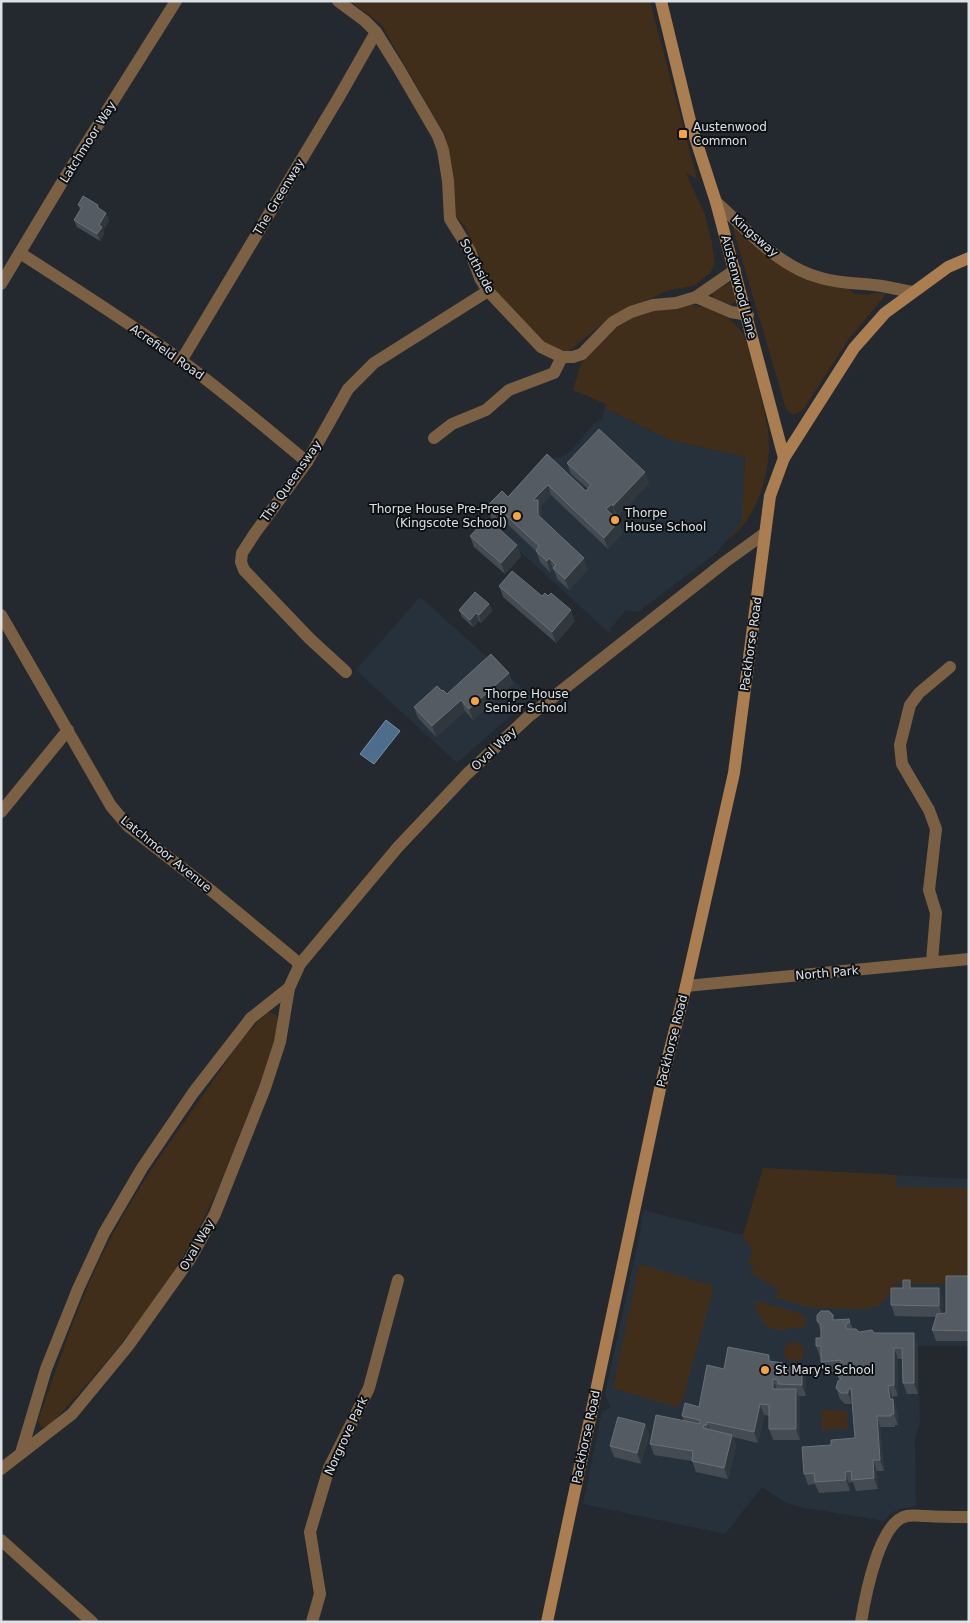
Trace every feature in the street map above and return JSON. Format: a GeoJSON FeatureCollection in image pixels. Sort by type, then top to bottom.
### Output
{"type":"FeatureCollection","features":[{"type":"Feature","properties":{"kind":"main road","name":"Austenwood Lane"},"geometry":{"type":"LineString","coordinates":[[661,1],[695,142],[716,202],[748,316],[784,458]]}},
{"type":"Feature","properties":{"kind":"main road"},"geometry":{"type":"LineString","coordinates":[[784,458],[854,348],[885,313],[948,267],[969,258]]}},
{"type":"Feature","properties":{"kind":"main road","name":"Packhorse Road"},"geometry":{"type":"LineString","coordinates":[[547,1622],[660,1089],[686,986],[734,773],[770,496],[784,458]]}},
{"type":"Feature","properties":{"kind":"street","name":"Latchmoor Way"},"geometry":{"type":"LineString","coordinates":[[1,284],[176,1]]}},
{"type":"Feature","properties":{"kind":"street","name":"Southside"},"geometry":{"type":"LineString","coordinates":[[338,1],[365,21],[376,32],[438,136],[443,150],[447,173],[450,219],[470,251],[480,278],[488,292],[541,347],[562,357]]}},
{"type":"Feature","properties":{"kind":"street","name":"The Greenway"},"geometry":{"type":"LineString","coordinates":[[181,360],[376,32]]}},
{"type":"Feature","properties":{"kind":"street","name":"Kingsway"},"geometry":{"type":"LineString","coordinates":[[716,202],[743,225],[766,249],[796,269],[819,278],[842,283],[882,286],[912,292]]}},
{"type":"Feature","properties":{"kind":"street","name":"Acrefield Road"},"geometry":{"type":"LineString","coordinates":[[20,253],[181,360],[307,462]]}},
{"type":"Feature","properties":{"kind":"street"},"geometry":{"type":"LineString","coordinates":[[434,438],[452,424],[486,410],[509,390],[554,373],[562,357],[574,357],[582,354],[612,322],[631,312],[652,305],[676,303],[696,297],[735,270]]}},
{"type":"Feature","properties":{"kind":"street","name":"The Queensway"},"geometry":{"type":"LineString","coordinates":[[346,672],[310,639],[244,570],[241,562],[242,553],[307,462],[348,389],[374,363],[488,292]]}},
{"type":"Feature","properties":{"kind":"street"},"geometry":{"type":"LineString","coordinates":[[696,297],[731,312],[748,316]]}},
{"type":"Feature","properties":{"kind":"street","name":"Oval Way"},"geometry":{"type":"LineString","coordinates":[[1,1469],[72,1414],[128,1346],[190,1259],[215,1214],[265,1088],[280,1042],[288,988],[300,964],[398,847],[467,774],[528,717],[725,562],[765,533]]}},
{"type":"Feature","properties":{"kind":"street","name":"Latchmoor Avenue"},"geometry":{"type":"LineString","coordinates":[[1,615],[111,806],[128,826],[213,892],[300,964]]}},
{"type":"Feature","properties":{"kind":"street"},"geometry":{"type":"LineString","coordinates":[[932,961],[936,913],[929,890],[936,829],[929,810],[902,764],[900,745],[910,705],[919,693],[950,667]]}},
{"type":"Feature","properties":{"kind":"street"},"geometry":{"type":"LineString","coordinates":[[1,812],[68,730]]}},
{"type":"Feature","properties":{"kind":"street","name":"North Park"},"geometry":{"type":"LineString","coordinates":[[686,986],[914,965],[932,961],[969,959]]}},
{"type":"Feature","properties":{"kind":"street","name":"Oval Way"},"geometry":{"type":"LineString","coordinates":[[20,1453],[46,1369],[78,1289],[109,1225],[142,1168],[193,1093],[251,1018],[288,988]]}},
{"type":"Feature","properties":{"kind":"street","name":"Norgrove Park"},"geometry":{"type":"LineString","coordinates":[[312,1622],[320,1594],[310,1532],[329,1468],[369,1388],[398,1280]]}},
{"type":"Feature","properties":{"kind":"street"},"geometry":{"type":"LineString","coordinates":[[861,1622],[866,1594],[877,1558],[889,1531],[895,1523],[907,1516],[969,1517]]}},
{"type":"Feature","properties":{"kind":"street"},"geometry":{"type":"LineString","coordinates":[[1,1540],[92,1622]]}},
{"type":"Feature","properties":{"kind":"shaded area"},"geometry":{"type":"Polygon","coordinates":[[[350,1],[650,1],[697,179],[686,173],[705,215],[712,243],[715,264],[710,273],[694,286],[669,290],[611,317],[568,352],[546,346],[497,294],[489,281],[465,226],[449,210],[446,137],[381,24],[350,1]]]}},
{"type":"Feature","properties":{"kind":"shaded area"},"geometry":{"type":"Polygon","coordinates":[[[732,225],[755,244],[849,289],[855,294],[885,293],[885,296],[848,340],[803,410],[793,415],[786,409],[732,225]]]}},
{"type":"Feature","properties":{"kind":"shaded area"},"geometry":{"type":"Polygon","coordinates":[[[730,283],[736,300],[734,303],[729,304],[713,298],[712,292],[730,283]]]}},
{"type":"Feature","properties":{"kind":"shaded area"},"geometry":{"type":"Polygon","coordinates":[[[690,305],[716,311],[730,320],[742,332],[746,340],[768,430],[768,460],[761,492],[747,520],[726,541],[739,527],[742,518],[745,457],[670,440],[605,408],[606,404],[573,390],[579,370],[589,353],[619,326],[633,317],[646,312],[690,305]]]}},
{"type":"Feature","properties":{"kind":"shaded area","name":"Thorpe House School"},"geometry":{"type":"Polygon","coordinates":[[[605,408],[670,440],[745,457],[743,514],[739,527],[715,554],[638,612],[626,610],[610,629],[610,634],[487,521],[541,461],[561,457],[572,450],[595,422],[601,420],[605,408]]]}},
{"type":"Feature","properties":{"kind":"shaded area"},"geometry":{"type":"Polygon","coordinates":[[[420,597],[532,697],[457,763],[356,670],[420,597]]]}},
{"type":"Feature","properties":{"kind":"shaded area"},"geometry":{"type":"Polygon","coordinates":[[[267,1013],[275,1014],[279,1021],[265,1072],[202,1222],[169,1278],[132,1330],[48,1427],[41,1427],[38,1421],[71,1328],[100,1260],[121,1219],[154,1166],[232,1053],[267,1013]]]}},
{"type":"Feature","properties":{"kind":"shaded area","name":"St Mary's School"},"geometry":{"type":"Polygon","coordinates":[[[763,1168],[969,1179],[969,1346],[918,1346],[920,1423],[915,1438],[916,1506],[899,1509],[890,1514],[884,1521],[799,1507],[786,1503],[762,1487],[725,1534],[583,1504],[602,1411],[610,1408],[605,1394],[640,1233],[643,1210],[743,1235],[763,1168]]]}},
{"type":"Feature","properties":{"kind":"shaded area"},"geometry":{"type":"Polygon","coordinates":[[[763,1168],[896,1175],[897,1187],[969,1188],[969,1285],[895,1283],[895,1287],[880,1305],[869,1309],[813,1308],[775,1297],[778,1290],[750,1272],[754,1266],[747,1262],[753,1253],[743,1235],[763,1168]]]}},
{"type":"Feature","properties":{"kind":"shaded area"},"geometry":{"type":"Polygon","coordinates":[[[639,1264],[711,1285],[713,1291],[682,1401],[676,1407],[613,1388],[639,1264]]]}},
{"type":"Feature","properties":{"kind":"shaded area"},"geometry":{"type":"Polygon","coordinates":[[[758,1301],[801,1314],[805,1319],[804,1328],[780,1330],[770,1328],[765,1324],[757,1311],[755,1303],[758,1301]]]}},
{"type":"Feature","properties":{"kind":"shaded area"},"geometry":{"type":"Polygon","coordinates":[[[794,1342],[801,1345],[804,1352],[801,1359],[794,1362],[787,1359],[784,1352],[787,1345],[794,1342]]]}},
{"type":"Feature","properties":{"kind":"shaded area"},"geometry":{"type":"Polygon","coordinates":[[[821,1410],[847,1411],[848,1428],[822,1430],[821,1410]]]}},
{"type":"Feature","properties":{"kind":"water"},"geometry":{"type":"Polygon","coordinates":[[[386,720],[400,731],[374,764],[360,754],[386,720]]]}},
{"type":"Feature","properties":{"kind":"building"},"geometry":{"type":"Polygon","coordinates":[[[83,196],[98,205],[97,207],[106,213],[99,225],[102,227],[97,234],[74,220],[82,207],[78,205],[83,196]]]}},
{"type":"Feature","properties":{"kind":"building","name":"Thorpe House Pre-Prep (Kingscote School)"},"geometry":{"type":"Polygon","coordinates":[[[599,429],[645,472],[613,506],[612,504],[606,509],[619,521],[604,538],[548,485],[533,500],[538,500],[538,515],[584,558],[565,579],[553,568],[556,565],[549,558],[547,561],[536,551],[539,546],[499,509],[495,513],[487,506],[502,491],[508,497],[547,454],[586,491],[591,485],[567,463],[599,429]]]}},
{"type":"Feature","properties":{"kind":"building"},"geometry":{"type":"Polygon","coordinates":[[[487,518],[517,545],[501,563],[470,536],[487,518]]]}},
{"type":"Feature","properties":{"kind":"building"},"geometry":{"type":"Polygon","coordinates":[[[512,571],[542,596],[545,593],[548,596],[551,593],[571,610],[552,632],[499,586],[512,571]]]}},
{"type":"Feature","properties":{"kind":"building"},"geometry":{"type":"Polygon","coordinates":[[[475,592],[489,604],[479,615],[476,613],[470,620],[459,610],[475,592]]]}},
{"type":"Feature","properties":{"kind":"building"},"geometry":{"type":"Polygon","coordinates":[[[491,654],[509,673],[469,709],[461,700],[432,726],[414,707],[437,686],[447,694],[491,654]]]}},
{"type":"Feature","properties":{"kind":"building"},"geometry":{"type":"Polygon","coordinates":[[[946,1276],[969,1276],[969,1331],[932,1330],[937,1314],[946,1313],[946,1276]]]}},
{"type":"Feature","properties":{"kind":"building"},"geometry":{"type":"Polygon","coordinates":[[[903,1280],[910,1280],[910,1288],[939,1288],[939,1306],[891,1305],[891,1288],[903,1288],[903,1280]]]}},
{"type":"Feature","properties":{"kind":"building"},"geometry":{"type":"Polygon","coordinates":[[[821,1311],[829,1311],[833,1315],[833,1320],[849,1319],[850,1322],[846,1324],[846,1329],[856,1329],[859,1332],[872,1330],[874,1333],[914,1333],[914,1383],[903,1383],[902,1348],[894,1348],[894,1385],[888,1386],[890,1399],[893,1399],[894,1414],[891,1414],[891,1416],[877,1416],[880,1460],[873,1460],[874,1478],[852,1480],[851,1471],[845,1472],[846,1480],[815,1482],[814,1473],[804,1474],[802,1447],[831,1445],[831,1440],[855,1438],[851,1388],[848,1390],[848,1393],[841,1393],[836,1388],[838,1381],[841,1379],[838,1376],[838,1367],[841,1366],[841,1360],[821,1362],[821,1346],[816,1346],[816,1338],[821,1338],[821,1324],[817,1321],[817,1315],[821,1311]]]}},
{"type":"Feature","properties":{"kind":"building"},"geometry":{"type":"Polygon","coordinates":[[[728,1347],[769,1355],[768,1361],[783,1363],[782,1367],[802,1367],[802,1385],[778,1384],[778,1380],[773,1379],[773,1389],[796,1389],[796,1429],[769,1429],[769,1405],[760,1404],[754,1432],[707,1422],[707,1425],[704,1425],[703,1428],[732,1435],[724,1468],[692,1461],[693,1451],[650,1444],[656,1415],[700,1424],[700,1420],[682,1416],[685,1403],[699,1407],[707,1365],[724,1369],[728,1347]]]}},
{"type":"Feature","properties":{"kind":"building"},"geometry":{"type":"Polygon","coordinates":[[[618,1417],[645,1424],[637,1453],[610,1446],[618,1417]]]}},
{"type":"Feature","properties":{"kind":"place","name":"Austenwood Common"},"geometry":{"type":"Point","coordinates":[683,134]}},
{"type":"Feature","properties":{"kind":"place","name":"Thorpe House Pre-Prep (Kingscote School)"},"geometry":{"type":"Point","coordinates":[517,516]}},
{"type":"Feature","properties":{"kind":"place","name":"Thorpe House School"},"geometry":{"type":"Point","coordinates":[615,520]}},
{"type":"Feature","properties":{"kind":"place","name":"Thorpe House Senior School"},"geometry":{"type":"Point","coordinates":[475,701]}},
{"type":"Feature","properties":{"kind":"place","name":"St Mary's School"},"geometry":{"type":"Point","coordinates":[765,1370]}}]}
